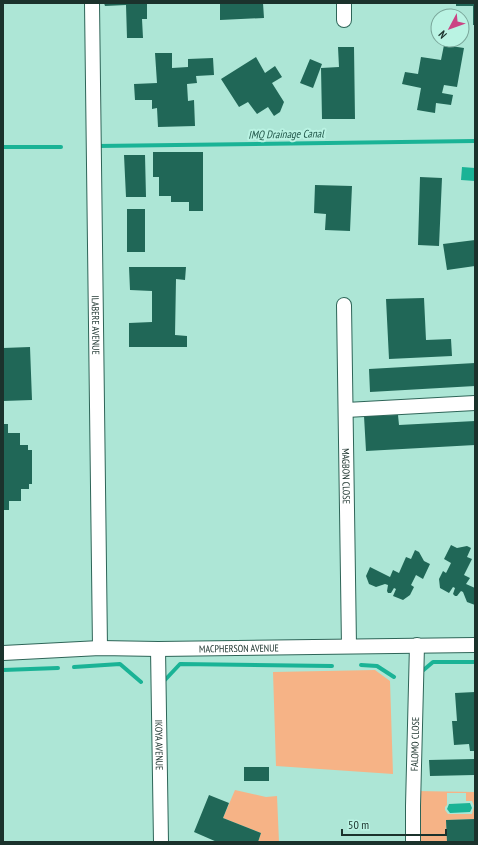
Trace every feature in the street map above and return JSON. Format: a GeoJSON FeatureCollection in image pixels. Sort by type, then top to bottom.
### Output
{"type":"FeatureCollection","features":[{"type":"Feature","properties":{"kind":"street","name":"ILABERE AVENUE"},"geometry":{"type":"LineString","coordinates":[[92,3],[100,648]]}},
{"type":"Feature","properties":{"kind":"street"},"geometry":{"type":"LineString","coordinates":[[344,3],[344,20]]}},
{"type":"Feature","properties":{"kind":"street","name":"MAGBON CLOSE"},"geometry":{"type":"LineString","coordinates":[[344,305],[349,646]]}},
{"type":"Feature","properties":{"kind":"street"},"geometry":{"type":"LineString","coordinates":[[346,410],[475,403]]}},
{"type":"Feature","properties":{"kind":"street","name":"FALOMO CLOSE"},"geometry":{"type":"LineString","coordinates":[[414,842],[413,806],[417,645]]}},
{"type":"Feature","properties":{"kind":"street","name":"MACPHERSON AVENUE"},"geometry":{"type":"LineString","coordinates":[[3,653],[100,648],[158,649],[475,645]]}},
{"type":"Feature","properties":{"kind":"street","name":"IKOYA AVENUE"},"geometry":{"type":"LineString","coordinates":[[158,649],[161,842]]}},
{"type":"Feature","properties":{"kind":"shaded area"},"geometry":{"type":"Polygon","coordinates":[[[462,167],[475,168],[475,181],[461,180],[462,167]]]}},
{"type":"Feature","properties":{"kind":"shaded area"},"geometry":{"type":"Polygon","coordinates":[[[375,670],[390,681],[393,774],[276,766],[273,672],[375,670]]]}},
{"type":"Feature","properties":{"kind":"shaded area"},"geometry":{"type":"Polygon","coordinates":[[[235,790],[266,797],[277,796],[279,842],[258,842],[261,833],[223,818],[235,790]]]}},
{"type":"Feature","properties":{"kind":"shaded area"},"geometry":{"type":"Polygon","coordinates":[[[416,791],[475,792],[475,819],[446,820],[447,842],[417,842],[416,791]],[[447,793],[447,805],[445,810],[448,814],[472,814],[474,806],[472,801],[466,801],[466,793],[447,793]]]}},
{"type":"Feature","properties":{"kind":"shaded area"},"geometry":{"type":"Polygon","coordinates":[[[470,803],[472,808],[470,812],[450,813],[447,809],[449,804],[470,803]]]}},
{"type":"Feature","properties":{"kind":"building"},"geometry":{"type":"Polygon","coordinates":[[[104,3],[147,3],[147,19],[142,19],[143,38],[127,38],[126,5],[105,6],[104,3]]]}},
{"type":"Feature","properties":{"kind":"building"},"geometry":{"type":"Polygon","coordinates":[[[220,3],[263,3],[264,18],[220,20],[220,3]]]}},
{"type":"Feature","properties":{"kind":"building"},"geometry":{"type":"Polygon","coordinates":[[[456,3],[475,3],[475,25],[473,25],[473,6],[456,6],[456,3]]]}},
{"type":"Feature","properties":{"kind":"building"},"geometry":{"type":"Polygon","coordinates":[[[338,47],[354,47],[355,119],[322,119],[321,68],[339,67],[338,47]]]}},
{"type":"Feature","properties":{"kind":"building"},"geometry":{"type":"Polygon","coordinates":[[[443,48],[464,48],[457,87],[444,85],[442,93],[453,95],[451,105],[436,103],[435,113],[417,110],[421,88],[402,84],[405,72],[418,74],[421,57],[441,60],[443,48]]]}},
{"type":"Feature","properties":{"kind":"building"},"geometry":{"type":"Polygon","coordinates":[[[155,53],[172,53],[172,68],[188,67],[188,59],[213,58],[214,75],[196,76],[197,83],[187,84],[188,101],[194,100],[195,126],[158,127],[157,108],[152,109],[152,100],[135,100],[134,84],[157,83],[155,53]]]}},
{"type":"Feature","properties":{"kind":"building"},"geometry":{"type":"Polygon","coordinates":[[[256,57],[265,73],[275,66],[282,77],[272,83],[284,102],[280,112],[274,116],[268,107],[257,114],[248,102],[239,107],[221,79],[256,57]]]}},
{"type":"Feature","properties":{"kind":"building"},"geometry":{"type":"Polygon","coordinates":[[[310,59],[322,64],[313,88],[300,83],[310,59]]]}},
{"type":"Feature","properties":{"kind":"building"},"geometry":{"type":"Polygon","coordinates":[[[153,152],[203,152],[203,211],[189,211],[189,202],[171,202],[171,196],[159,196],[159,177],[153,177],[153,152]]]}},
{"type":"Feature","properties":{"kind":"building"},"geometry":{"type":"Polygon","coordinates":[[[124,155],[145,155],[146,197],[126,197],[124,155]]]}},
{"type":"Feature","properties":{"kind":"building"},"geometry":{"type":"Polygon","coordinates":[[[420,177],[442,178],[439,246],[418,245],[420,177]]]}},
{"type":"Feature","properties":{"kind":"building"},"geometry":{"type":"Polygon","coordinates":[[[315,185],[352,186],[350,231],[325,230],[326,214],[314,213],[315,185]]]}},
{"type":"Feature","properties":{"kind":"building"},"geometry":{"type":"Polygon","coordinates":[[[127,209],[145,209],[145,252],[127,252],[127,209]]]}},
{"type":"Feature","properties":{"kind":"building"},"geometry":{"type":"Polygon","coordinates":[[[475,240],[475,266],[447,270],[443,244],[475,240]]]}},
{"type":"Feature","properties":{"kind":"building"},"geometry":{"type":"Polygon","coordinates":[[[129,267],[186,267],[185,280],[176,279],[175,335],[187,336],[187,347],[129,347],[129,323],[152,322],[152,291],[130,290],[129,267]]]}},
{"type":"Feature","properties":{"kind":"building"},"geometry":{"type":"Polygon","coordinates":[[[424,298],[426,340],[451,339],[452,356],[389,359],[386,299],[424,298]]]}},
{"type":"Feature","properties":{"kind":"building"},"geometry":{"type":"Polygon","coordinates":[[[30,347],[32,400],[3,401],[3,348],[30,347]]]}},
{"type":"Feature","properties":{"kind":"building"},"geometry":{"type":"Polygon","coordinates":[[[475,363],[475,386],[370,392],[369,369],[475,363]]]}},
{"type":"Feature","properties":{"kind":"building"},"geometry":{"type":"Polygon","coordinates":[[[398,415],[399,425],[475,421],[475,445],[366,451],[364,416],[398,415]]]}},
{"type":"Feature","properties":{"kind":"building"},"geometry":{"type":"Polygon","coordinates":[[[3,424],[8,424],[8,433],[20,433],[20,445],[28,445],[28,450],[32,450],[32,484],[29,484],[29,489],[21,489],[21,501],[9,501],[9,510],[3,510],[3,424]]]}},
{"type":"Feature","properties":{"kind":"building"},"geometry":{"type":"Polygon","coordinates":[[[451,545],[457,548],[467,546],[471,548],[467,557],[472,559],[464,575],[470,578],[466,584],[475,588],[475,605],[467,602],[463,592],[461,591],[457,596],[455,596],[453,594],[455,588],[453,587],[449,593],[440,588],[439,579],[443,571],[446,573],[451,563],[444,559],[451,545]]]}},
{"type":"Feature","properties":{"kind":"building"},"geometry":{"type":"Polygon","coordinates":[[[415,550],[419,552],[424,561],[430,564],[423,579],[416,575],[411,585],[414,587],[410,595],[403,600],[393,596],[396,589],[394,588],[391,593],[388,593],[388,585],[385,584],[376,587],[369,584],[366,576],[370,567],[390,577],[393,570],[399,573],[406,557],[411,559],[415,550]]]}},
{"type":"Feature","properties":{"kind":"building"},"geometry":{"type":"Polygon","coordinates":[[[475,692],[475,751],[470,751],[469,744],[454,745],[452,721],[457,721],[455,693],[475,692]]]}},
{"type":"Feature","properties":{"kind":"building"},"geometry":{"type":"Polygon","coordinates":[[[474,759],[474,775],[430,776],[429,760],[474,759]]]}},
{"type":"Feature","properties":{"kind":"building"},"geometry":{"type":"Polygon","coordinates":[[[244,767],[269,767],[269,781],[244,781],[244,767]]]}},
{"type":"Feature","properties":{"kind":"building"},"geometry":{"type":"Polygon","coordinates":[[[209,795],[229,803],[223,818],[261,833],[258,842],[217,842],[194,832],[209,795]]]}},
{"type":"Feature","properties":{"kind":"building"},"geometry":{"type":"Polygon","coordinates":[[[475,819],[475,842],[447,842],[446,820],[475,819]]]}},
{"type":"Feature","properties":{"kind":"waterway","name":"IMQ Drainage Canal"},"geometry":{"type":"LineString","coordinates":[[97,146],[475,141]]}},
{"type":"Feature","properties":{"kind":"waterway","name":"IMQ Drainage Canal"},"geometry":{"type":"LineString","coordinates":[[3,147],[61,147]]}},
{"type":"Feature","properties":{"kind":"waterway"},"geometry":{"type":"LineString","coordinates":[[420,673],[433,662],[475,662]]}},
{"type":"Feature","properties":{"kind":"waterway"},"geometry":{"type":"LineString","coordinates":[[74,667],[120,664],[141,682]]}},
{"type":"Feature","properties":{"kind":"waterway"},"geometry":{"type":"LineString","coordinates":[[164,681],[180,664],[332,666]]}},
{"type":"Feature","properties":{"kind":"waterway"},"geometry":{"type":"LineString","coordinates":[[361,665],[377,666],[394,677]]}},
{"type":"Feature","properties":{"kind":"waterway"},"geometry":{"type":"LineString","coordinates":[[3,670],[58,668]]}}]}
